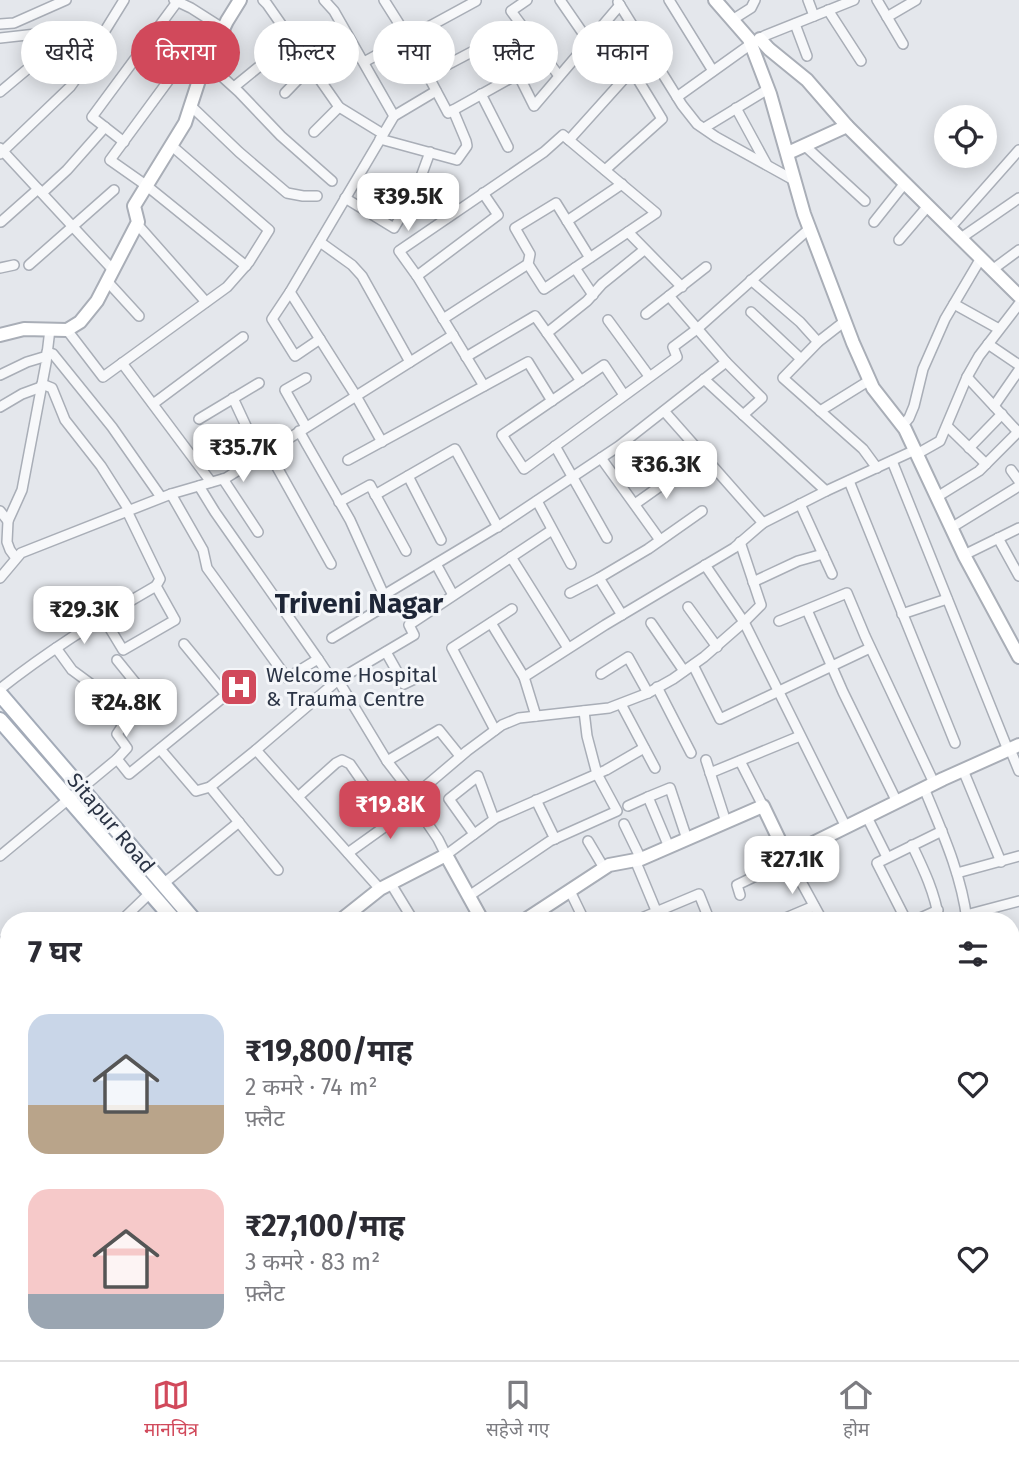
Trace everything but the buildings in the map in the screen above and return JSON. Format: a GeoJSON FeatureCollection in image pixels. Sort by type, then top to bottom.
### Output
{"type":"FeatureCollection","features":[{"type":"Feature","properties":{"kind":"main road","name":"Sitapur Road"},"geometry":{"type":"LineString","coordinates":[[0,692],[187,912]]}},
{"type":"Feature","properties":{"kind":"main road","name":"Sitapur Road"},"geometry":{"type":"LineString","coordinates":[[0,720],[167,912]]}},
{"type":"Feature","properties":{"kind":"street"},"geometry":{"type":"LineString","coordinates":[[39,0],[43,10]]}},
{"type":"Feature","properties":{"kind":"street"},"geometry":{"type":"LineString","coordinates":[[0,24],[14,23],[66,0]]}},
{"type":"Feature","properties":{"kind":"street"},"geometry":{"type":"LineString","coordinates":[[111,21],[124,0]]}},
{"type":"Feature","properties":{"kind":"street"},"geometry":{"type":"LineString","coordinates":[[262,0],[279,21]]}},
{"type":"Feature","properties":{"kind":"street"},"geometry":{"type":"LineString","coordinates":[[324,0],[334,11],[394,116]]}},
{"type":"Feature","properties":{"kind":"street"},"geometry":{"type":"LineString","coordinates":[[384,0],[397,21]]}},
{"type":"Feature","properties":{"kind":"street"},"geometry":{"type":"LineString","coordinates":[[527,0],[510,11],[559,76]]}},
{"type":"Feature","properties":{"kind":"street"},"geometry":{"type":"LineString","coordinates":[[560,0],[575,21]]}},
{"type":"Feature","properties":{"kind":"street"},"geometry":{"type":"LineString","coordinates":[[669,0],[713,71]]}},
{"type":"Feature","properties":{"kind":"street"},"geometry":{"type":"LineString","coordinates":[[715,0],[749,39],[769,49],[807,80],[847,126],[1019,296]]}},
{"type":"Feature","properties":{"kind":"street"},"geometry":{"type":"LineString","coordinates":[[733,20],[751,8],[755,0]]}},
{"type":"Feature","properties":{"kind":"street"},"geometry":{"type":"LineString","coordinates":[[808,0],[814,16]]}},
{"type":"Feature","properties":{"kind":"street"},"geometry":{"type":"LineString","coordinates":[[677,97],[755,41],[854,0]]}},
{"type":"Feature","properties":{"kind":"street"},"geometry":{"type":"LineString","coordinates":[[877,0],[903,44]]}},
{"type":"Feature","properties":{"kind":"street"},"geometry":{"type":"LineString","coordinates":[[887,17],[916,0]]}},
{"type":"Feature","properties":{"kind":"street"},"geometry":{"type":"LineString","coordinates":[[162,21],[176,1],[211,21]]}},
{"type":"Feature","properties":{"kind":"street"},"geometry":{"type":"LineString","coordinates":[[228,21],[238,1]]}},
{"type":"Feature","properties":{"kind":"street"},"geometry":{"type":"LineString","coordinates":[[439,21],[476,1]]}},
{"type":"Feature","properties":{"kind":"street"},"geometry":{"type":"LineString","coordinates":[[605,21],[618,2],[677,97],[697,124],[790,178],[794,176]]}},
{"type":"Feature","properties":{"kind":"street"},"geometry":{"type":"LineString","coordinates":[[828,10],[861,61]]}},
{"type":"Feature","properties":{"kind":"street"},"geometry":{"type":"LineString","coordinates":[[794,24],[807,56]]}},
{"type":"Feature","properties":{"kind":"street"},"geometry":{"type":"LineString","coordinates":[[0,38],[21,36]]}},
{"type":"Feature","properties":{"kind":"street"},"geometry":{"type":"LineString","coordinates":[[755,41],[810,228],[873,388],[903,425],[964,555],[1018,651]]}},
{"type":"Feature","properties":{"kind":"street"},"geometry":{"type":"LineString","coordinates":[[364,62],[373,57]]}},
{"type":"Feature","properties":{"kind":"street"},"geometry":{"type":"LineString","coordinates":[[432,84],[448,113],[518,74],[534,106],[572,61]]}},
{"type":"Feature","properties":{"kind":"street"},"geometry":{"type":"LineString","coordinates":[[124,142],[92,117],[131,65]]}},
{"type":"Feature","properties":{"kind":"street"},"geometry":{"type":"LineString","coordinates":[[234,87],[254,71]]}},
{"type":"Feature","properties":{"kind":"street"},"geometry":{"type":"LineString","coordinates":[[0,92],[21,74]]}},
{"type":"Feature","properties":{"kind":"street"},"geometry":{"type":"LineString","coordinates":[[72,84],[1,151],[73,227],[139,316]]}},
{"type":"Feature","properties":{"kind":"street"},"geometry":{"type":"LineString","coordinates":[[167,84],[110,160],[147,186],[246,266]]}},
{"type":"Feature","properties":{"kind":"street"},"geometry":{"type":"LineString","coordinates":[[0,335],[24,329],[67,330],[80,322],[97,301],[138,222],[134,206],[185,124],[199,84]]}},
{"type":"Feature","properties":{"kind":"street"},"geometry":{"type":"LineString","coordinates":[[230,84],[281,136],[332,181]]}},
{"type":"Feature","properties":{"kind":"street"},"geometry":{"type":"LineString","coordinates":[[285,93],[294,84]]}},
{"type":"Feature","properties":{"kind":"street"},"geometry":{"type":"LineString","coordinates":[[323,84],[339,107],[382,136],[457,160],[467,146],[453,110]]}},
{"type":"Feature","properties":{"kind":"street"},"geometry":{"type":"LineString","coordinates":[[569,140],[619,84]]}},
{"type":"Feature","properties":{"kind":"street"},"geometry":{"type":"LineString","coordinates":[[605,170],[662,119],[641,84]]}},
{"type":"Feature","properties":{"kind":"street"},"geometry":{"type":"LineString","coordinates":[[704,128],[768,89]]}},
{"type":"Feature","properties":{"kind":"street"},"geometry":{"type":"LineString","coordinates":[[320,339],[295,356],[272,319],[394,116],[436,91]]}},
{"type":"Feature","properties":{"kind":"street"},"geometry":{"type":"LineString","coordinates":[[481,94],[508,147]]}},
{"type":"Feature","properties":{"kind":"street"},"geometry":{"type":"LineString","coordinates":[[191,106],[239,152],[287,192],[303,196],[317,195]]}},
{"type":"Feature","properties":{"kind":"street"},"geometry":{"type":"LineString","coordinates":[[314,132],[339,107]]}},
{"type":"Feature","properties":{"kind":"street"},"geometry":{"type":"LineString","coordinates":[[736,108],[767,165]]}},
{"type":"Feature","properties":{"kind":"street"},"geometry":{"type":"LineString","coordinates":[[788,153],[847,126]]}},
{"type":"Feature","properties":{"kind":"street"},"geometry":{"type":"LineString","coordinates":[[1,222],[67,170],[105,127]]}},
{"type":"Feature","properties":{"kind":"street"},"geometry":{"type":"LineString","coordinates":[[484,386],[399,251],[544,152],[563,135],[656,213],[590,258],[544,289],[528,264],[530,254],[516,228],[556,203],[590,258]]}},
{"type":"Feature","properties":{"kind":"street"},"geometry":{"type":"LineString","coordinates":[[804,145],[865,201]]}},
{"type":"Feature","properties":{"kind":"street"},"geometry":{"type":"LineString","coordinates":[[67,330],[103,377],[227,287],[246,266],[269,230],[172,146]]}},
{"type":"Feature","properties":{"kind":"street"},"geometry":{"type":"LineString","coordinates":[[950,228],[1019,150]]}},
{"type":"Feature","properties":{"kind":"street"},"geometry":{"type":"LineString","coordinates":[[345,198],[394,228],[415,193],[430,152]]}},
{"type":"Feature","properties":{"kind":"street"},"geometry":{"type":"LineString","coordinates":[[874,222],[905,183]]}},
{"type":"Feature","properties":{"kind":"street"},"geometry":{"type":"LineString","coordinates":[[567,221],[622,184]]}},
{"type":"Feature","properties":{"kind":"street"},"geometry":{"type":"LineString","coordinates":[[29,265],[114,190]]}},
{"type":"Feature","properties":{"kind":"street"},"geometry":{"type":"LineString","coordinates":[[417,276],[498,215],[483,193]]}},
{"type":"Feature","properties":{"kind":"street"},"geometry":{"type":"LineString","coordinates":[[961,238],[1019,198]]}},
{"type":"Feature","properties":{"kind":"street"},"geometry":{"type":"LineString","coordinates":[[899,240],[928,205]]}},
{"type":"Feature","properties":{"kind":"street"},"geometry":{"type":"LineString","coordinates":[[137,224],[206,302]]}},
{"type":"Feature","properties":{"kind":"street"},"geometry":{"type":"LineString","coordinates":[[624,395],[604,365],[502,435],[524,469],[677,357],[673,348],[810,228]]}},
{"type":"Feature","properties":{"kind":"street"},"geometry":{"type":"LineString","coordinates":[[628,232],[682,286]]}},
{"type":"Feature","properties":{"kind":"street"},"geometry":{"type":"LineString","coordinates":[[320,242],[352,265],[362,276],[410,362]]}},
{"type":"Feature","properties":{"kind":"street"},"geometry":{"type":"LineString","coordinates":[[547,333],[587,302],[602,285],[644,250]]}},
{"type":"Feature","properties":{"kind":"street"},"geometry":{"type":"LineString","coordinates":[[992,270],[1019,250]]}},
{"type":"Feature","properties":{"kind":"street"},"geometry":{"type":"LineString","coordinates":[[903,425],[915,406],[923,369],[945,319],[981,258]]}},
{"type":"Feature","properties":{"kind":"street"},"geometry":{"type":"LineString","coordinates":[[443,319],[528,264]]}},
{"type":"Feature","properties":{"kind":"street"},"geometry":{"type":"LineString","coordinates":[[0,268],[14,265]]}},
{"type":"Feature","properties":{"kind":"street"},"geometry":{"type":"LineString","coordinates":[[575,268],[593,295]]}},
{"type":"Feature","properties":{"kind":"street"},"geometry":{"type":"LineString","coordinates":[[646,314],[706,268]]}},
{"type":"Feature","properties":{"kind":"street"},"geometry":{"type":"LineString","coordinates":[[751,280],[800,322],[818,342]]}},
{"type":"Feature","properties":{"kind":"street"},"geometry":{"type":"LineString","coordinates":[[290,292],[382,442]]}},
{"type":"Feature","properties":{"kind":"street"},"geometry":{"type":"LineString","coordinates":[[669,296],[726,362],[762,398],[743,415]]}},
{"type":"Feature","properties":{"kind":"street"},"geometry":{"type":"LineString","coordinates":[[954,304],[999,329]]}},
{"type":"Feature","properties":{"kind":"street"},"geometry":{"type":"LineString","coordinates":[[523,677],[734,548],[763,523],[826,491],[940,441],[967,377],[979,356],[1019,304]]}},
{"type":"Feature","properties":{"kind":"street"},"geometry":{"type":"LineString","coordinates":[[751,312],[801,359]]}},
{"type":"Feature","properties":{"kind":"street"},"geometry":{"type":"LineString","coordinates":[[466,357],[536,316],[581,381]]}},
{"type":"Feature","properties":{"kind":"street"},"geometry":{"type":"LineString","coordinates":[[608,320],[649,376]]}},
{"type":"Feature","properties":{"kind":"street"},"geometry":{"type":"LineString","coordinates":[[845,321],[818,342],[783,379],[863,449],[877,468]]}},
{"type":"Feature","properties":{"kind":"street"},"geometry":{"type":"LineString","coordinates":[[16,558],[9,550],[7,542],[8,520],[22,490],[50,329]]}},
{"type":"Feature","properties":{"kind":"street"},"geometry":{"type":"LineString","coordinates":[[0,578],[21,553],[166,496],[223,479],[453,335]]}},
{"type":"Feature","properties":{"kind":"street"},"geometry":{"type":"LineString","coordinates":[[153,404],[243,337]]}},
{"type":"Feature","properties":{"kind":"street"},"geometry":{"type":"LineString","coordinates":[[988,344],[1019,368],[994,406]]}},
{"type":"Feature","properties":{"kind":"street"},"geometry":{"type":"LineString","coordinates":[[0,375],[26,362],[53,354],[166,496],[203,550],[208,568],[287,678],[318,659]]}},
{"type":"Feature","properties":{"kind":"street"},"geometry":{"type":"LineString","coordinates":[[348,460],[528,362],[552,401]]}},
{"type":"Feature","properties":{"kind":"street"},"geometry":{"type":"LineString","coordinates":[[384,595],[498,527],[601,458],[726,362]]}},
{"type":"Feature","properties":{"kind":"street"},"geometry":{"type":"LineString","coordinates":[[122,363],[211,482]]}},
{"type":"Feature","properties":{"kind":"street"},"geometry":{"type":"LineString","coordinates":[[937,497],[979,471],[1019,431],[967,377]]}},
{"type":"Feature","properties":{"kind":"street"},"geometry":{"type":"LineString","coordinates":[[306,379],[285,390],[388,604],[332,638]]}},
{"type":"Feature","properties":{"kind":"street"},"geometry":{"type":"LineString","coordinates":[[704,379],[826,491]]}},
{"type":"Feature","properties":{"kind":"street"},"geometry":{"type":"LineString","coordinates":[[820,411],[870,380]]}},
{"type":"Feature","properties":{"kind":"street"},"geometry":{"type":"LineString","coordinates":[[199,419],[258,383]]}},
{"type":"Feature","properties":{"kind":"street"},"geometry":{"type":"LineString","coordinates":[[0,407],[41,386],[52,388],[65,420],[101,466],[128,510],[160,579],[156,586],[103,617],[26,669],[0,692]]}},
{"type":"Feature","properties":{"kind":"street"},"geometry":{"type":"LineString","coordinates":[[233,398],[331,564]]}},
{"type":"Feature","properties":{"kind":"street"},"geometry":{"type":"LineString","coordinates":[[664,411],[763,523]]}},
{"type":"Feature","properties":{"kind":"street"},"geometry":{"type":"LineString","coordinates":[[969,448],[1002,414]]}},
{"type":"Feature","properties":{"kind":"street"},"geometry":{"type":"LineString","coordinates":[[947,426],[986,464]]}},
{"type":"Feature","properties":{"kind":"street"},"geometry":{"type":"LineString","coordinates":[[555,446],[607,538]]}},
{"type":"Feature","properties":{"kind":"street"},"geometry":{"type":"LineString","coordinates":[[375,495],[455,449],[498,527]]}},
{"type":"Feature","properties":{"kind":"street"},"geometry":{"type":"LineString","coordinates":[[601,458],[660,540]]}},
{"type":"Feature","properties":{"kind":"street"},"geometry":{"type":"LineString","coordinates":[[891,461],[1012,748],[1019,771]]}},
{"type":"Feature","properties":{"kind":"street"},"geometry":{"type":"LineString","coordinates":[[1011,470],[1019,481]]}},
{"type":"Feature","properties":{"kind":"street"},"geometry":{"type":"LineString","coordinates":[[635,504],[680,472]]}},
{"type":"Feature","properties":{"kind":"street"},"geometry":{"type":"LineString","coordinates":[[408,476],[441,540]]}},
{"type":"Feature","properties":{"kind":"street"},"geometry":{"type":"LineString","coordinates":[[223,479],[258,532]]}},
{"type":"Feature","properties":{"kind":"street"},"geometry":{"type":"LineString","coordinates":[[849,481],[955,743]]}},
{"type":"Feature","properties":{"kind":"street"},"geometry":{"type":"LineString","coordinates":[[339,502],[370,485],[406,551]]}},
{"type":"Feature","properties":{"kind":"street"},"geometry":{"type":"LineString","coordinates":[[199,486],[336,682],[414,801],[477,912]]}},
{"type":"Feature","properties":{"kind":"street"},"geometry":{"type":"LineString","coordinates":[[951,528],[1019,486]]}},
{"type":"Feature","properties":{"kind":"street"},"geometry":{"type":"LineString","coordinates":[[537,501],[571,564]]}},
{"type":"Feature","properties":{"kind":"street"},"geometry":{"type":"LineString","coordinates":[[800,504],[832,574]]}},
{"type":"Feature","properties":{"kind":"street"},"geometry":{"type":"LineString","coordinates":[[0,511],[8,520]]}},
{"type":"Feature","properties":{"kind":"street"},"geometry":{"type":"LineString","coordinates":[[570,593],[660,540],[702,511]]}},
{"type":"Feature","properties":{"kind":"street"},"geometry":{"type":"LineString","coordinates":[[964,555],[1019,528]]}},
{"type":"Feature","properties":{"kind":"street"},"geometry":{"type":"LineString","coordinates":[[160,749],[196,791],[210,787],[336,682],[414,635],[409,625],[552,530]]}},
{"type":"Feature","properties":{"kind":"street"},"geometry":{"type":"LineString","coordinates":[[998,538],[1019,576]]}},
{"type":"Feature","properties":{"kind":"street"},"geometry":{"type":"LineString","coordinates":[[348,853],[391,822],[460,757],[502,724],[519,718],[609,708],[621,704],[648,693],[717,647],[761,605],[740,542]]}},
{"type":"Feature","properties":{"kind":"street"},"geometry":{"type":"LineString","coordinates":[[753,582],[798,561],[823,554]]}},
{"type":"Feature","properties":{"kind":"street"},"geometry":{"type":"LineString","coordinates":[[511,557],[568,648]]}},
{"type":"Feature","properties":{"kind":"street"},"geometry":{"type":"LineString","coordinates":[[436,564],[453,595]]}},
{"type":"Feature","properties":{"kind":"street"},"geometry":{"type":"LineString","coordinates":[[705,565],[744,622],[846,827]]}},
{"type":"Feature","properties":{"kind":"street"},"geometry":{"type":"LineString","coordinates":[[598,578],[622,615]]}},
{"type":"Feature","properties":{"kind":"street"},"geometry":{"type":"LineString","coordinates":[[103,617],[123,650],[175,620],[156,586]]}},
{"type":"Feature","properties":{"kind":"street"},"geometry":{"type":"LineString","coordinates":[[779,621],[847,593],[929,786],[963,891],[966,912]]}},
{"type":"Feature","properties":{"kind":"street"},"geometry":{"type":"LineString","coordinates":[[902,614],[947,599]]}},
{"type":"Feature","properties":{"kind":"street"},"geometry":{"type":"LineString","coordinates":[[688,607],[717,647]]}},
{"type":"Feature","properties":{"kind":"street"},"geometry":{"type":"LineString","coordinates":[[495,730],[452,648],[512,609]]}},
{"type":"Feature","properties":{"kind":"street"},"geometry":{"type":"LineString","coordinates":[[807,610],[897,802]]}},
{"type":"Feature","properties":{"kind":"street"},"geometry":{"type":"LineString","coordinates":[[491,623],[523,677],[536,716]]}},
{"type":"Feature","properties":{"kind":"street"},"geometry":{"type":"LineString","coordinates":[[651,623],[684,671]]}},
{"type":"Feature","properties":{"kind":"street"},"geometry":{"type":"LineString","coordinates":[[117,759],[129,774],[226,695],[184,644]]}},
{"type":"Feature","properties":{"kind":"street"},"geometry":{"type":"LineString","coordinates":[[56,648],[72,670],[91,684],[123,725]]}},
{"type":"Feature","properties":{"kind":"street"},"geometry":{"type":"LineString","coordinates":[[694,664],[720,719],[870,648]]}},
{"type":"Feature","properties":{"kind":"street"},"geometry":{"type":"LineString","coordinates":[[386,652],[404,684],[423,675]]}},
{"type":"Feature","properties":{"kind":"street"},"geometry":{"type":"LineString","coordinates":[[601,674],[628,657],[648,693]]}},
{"type":"Feature","properties":{"kind":"street"},"geometry":{"type":"LineString","coordinates":[[0,856],[127,748],[117,734],[123,725],[151,702],[117,660]]}},
{"type":"Feature","properties":{"kind":"street"},"geometry":{"type":"LineString","coordinates":[[657,687],[691,753]]}},
{"type":"Feature","properties":{"kind":"street"},"geometry":{"type":"LineString","coordinates":[[621,704],[655,768]]}},
{"type":"Feature","properties":{"kind":"street"},"geometry":{"type":"LineString","coordinates":[[469,897],[555,839],[617,811],[597,774],[587,736],[584,711]]}},
{"type":"Feature","properties":{"kind":"street"},"geometry":{"type":"LineString","coordinates":[[387,761],[439,730],[460,757]]}},
{"type":"Feature","properties":{"kind":"street"},"geometry":{"type":"LineString","coordinates":[[710,773],[800,736]]}},
{"type":"Feature","properties":{"kind":"street"},"geometry":{"type":"LineString","coordinates":[[352,912],[386,887],[446,855],[494,819],[597,774],[644,748]]}},
{"type":"Feature","properties":{"kind":"street"},"geometry":{"type":"LineString","coordinates":[[740,894],[737,885],[846,827],[1012,748]]}},
{"type":"Feature","properties":{"kind":"street"},"geometry":{"type":"LineString","coordinates":[[256,750],[348,853],[386,887],[406,912]]}},
{"type":"Feature","properties":{"kind":"street"},"geometry":{"type":"LineString","coordinates":[[298,797],[342,760],[350,764],[391,822]]}},
{"type":"Feature","properties":{"kind":"street"},"geometry":{"type":"LineString","coordinates":[[706,760],[726,822]]}},
{"type":"Feature","properties":{"kind":"street"},"geometry":{"type":"LineString","coordinates":[[740,761],[817,912]]}},
{"type":"Feature","properties":{"kind":"street"},"geometry":{"type":"LineString","coordinates":[[963,770],[1001,862]]}},
{"type":"Feature","properties":{"kind":"street"},"geometry":{"type":"LineString","coordinates":[[474,834],[449,799],[478,776],[494,819]]}},
{"type":"Feature","properties":{"kind":"street"},"geometry":{"type":"LineString","coordinates":[[210,787],[278,870]]}},
{"type":"Feature","properties":{"kind":"street"},"geometry":{"type":"LineString","coordinates":[[628,806],[670,788],[687,839]]}},
{"type":"Feature","properties":{"kind":"street"},"geometry":{"type":"LineString","coordinates":[[648,797],[669,847]]}},
{"type":"Feature","properties":{"kind":"street"},"geometry":{"type":"LineString","coordinates":[[536,800],[555,839]]}},
{"type":"Feature","properties":{"kind":"street"},"geometry":{"type":"LineString","coordinates":[[540,912],[608,865],[638,859],[763,806]]}},
{"type":"Feature","properties":{"kind":"street"},"geometry":{"type":"LineString","coordinates":[[867,817],[887,857]]}},
{"type":"Feature","properties":{"kind":"street"},"geometry":{"type":"LineString","coordinates":[[163,884],[239,822]]}},
{"type":"Feature","properties":{"kind":"street"},"geometry":{"type":"LineString","coordinates":[[624,824],[657,912]]}},
{"type":"Feature","properties":{"kind":"street"},"geometry":{"type":"LineString","coordinates":[[902,912],[877,863],[942,831]]}},
{"type":"Feature","properties":{"kind":"street"},"geometry":{"type":"LineString","coordinates":[[588,841],[604,868]]}},
{"type":"Feature","properties":{"kind":"street"},"geometry":{"type":"LineString","coordinates":[[912,845],[929,880],[938,910],[934,912]]}},
{"type":"Feature","properties":{"kind":"street"},"geometry":{"type":"LineString","coordinates":[[957,873],[1019,856]]}},
{"type":"Feature","properties":{"kind":"street"},"geometry":{"type":"LineString","coordinates":[[570,891],[580,912]]}},
{"type":"Feature","properties":{"kind":"street"},"geometry":{"type":"LineString","coordinates":[[130,912],[150,893]]}},
{"type":"Feature","properties":{"kind":"street"},"geometry":{"type":"LineString","coordinates":[[665,912],[699,894],[706,912]]}},
{"type":"Feature","properties":{"kind":"street"},"geometry":{"type":"LineString","coordinates":[[985,912],[1019,901]]}},
{"type":"Feature","properties":{"kind":"street"},"geometry":{"type":"LineString","coordinates":[[800,912],[814,906]]}},
{"type":"Feature","properties":{"kind":"place","name":"Welcome Hospital & Trauma Centre"},"geometry":{"type":"Point","coordinates":[239,687]}},
{"type":"Feature","properties":{"kind":"district","name":"Triveni Nagar"},"geometry":{"type":"Point","coordinates":[359,603]}}]}
